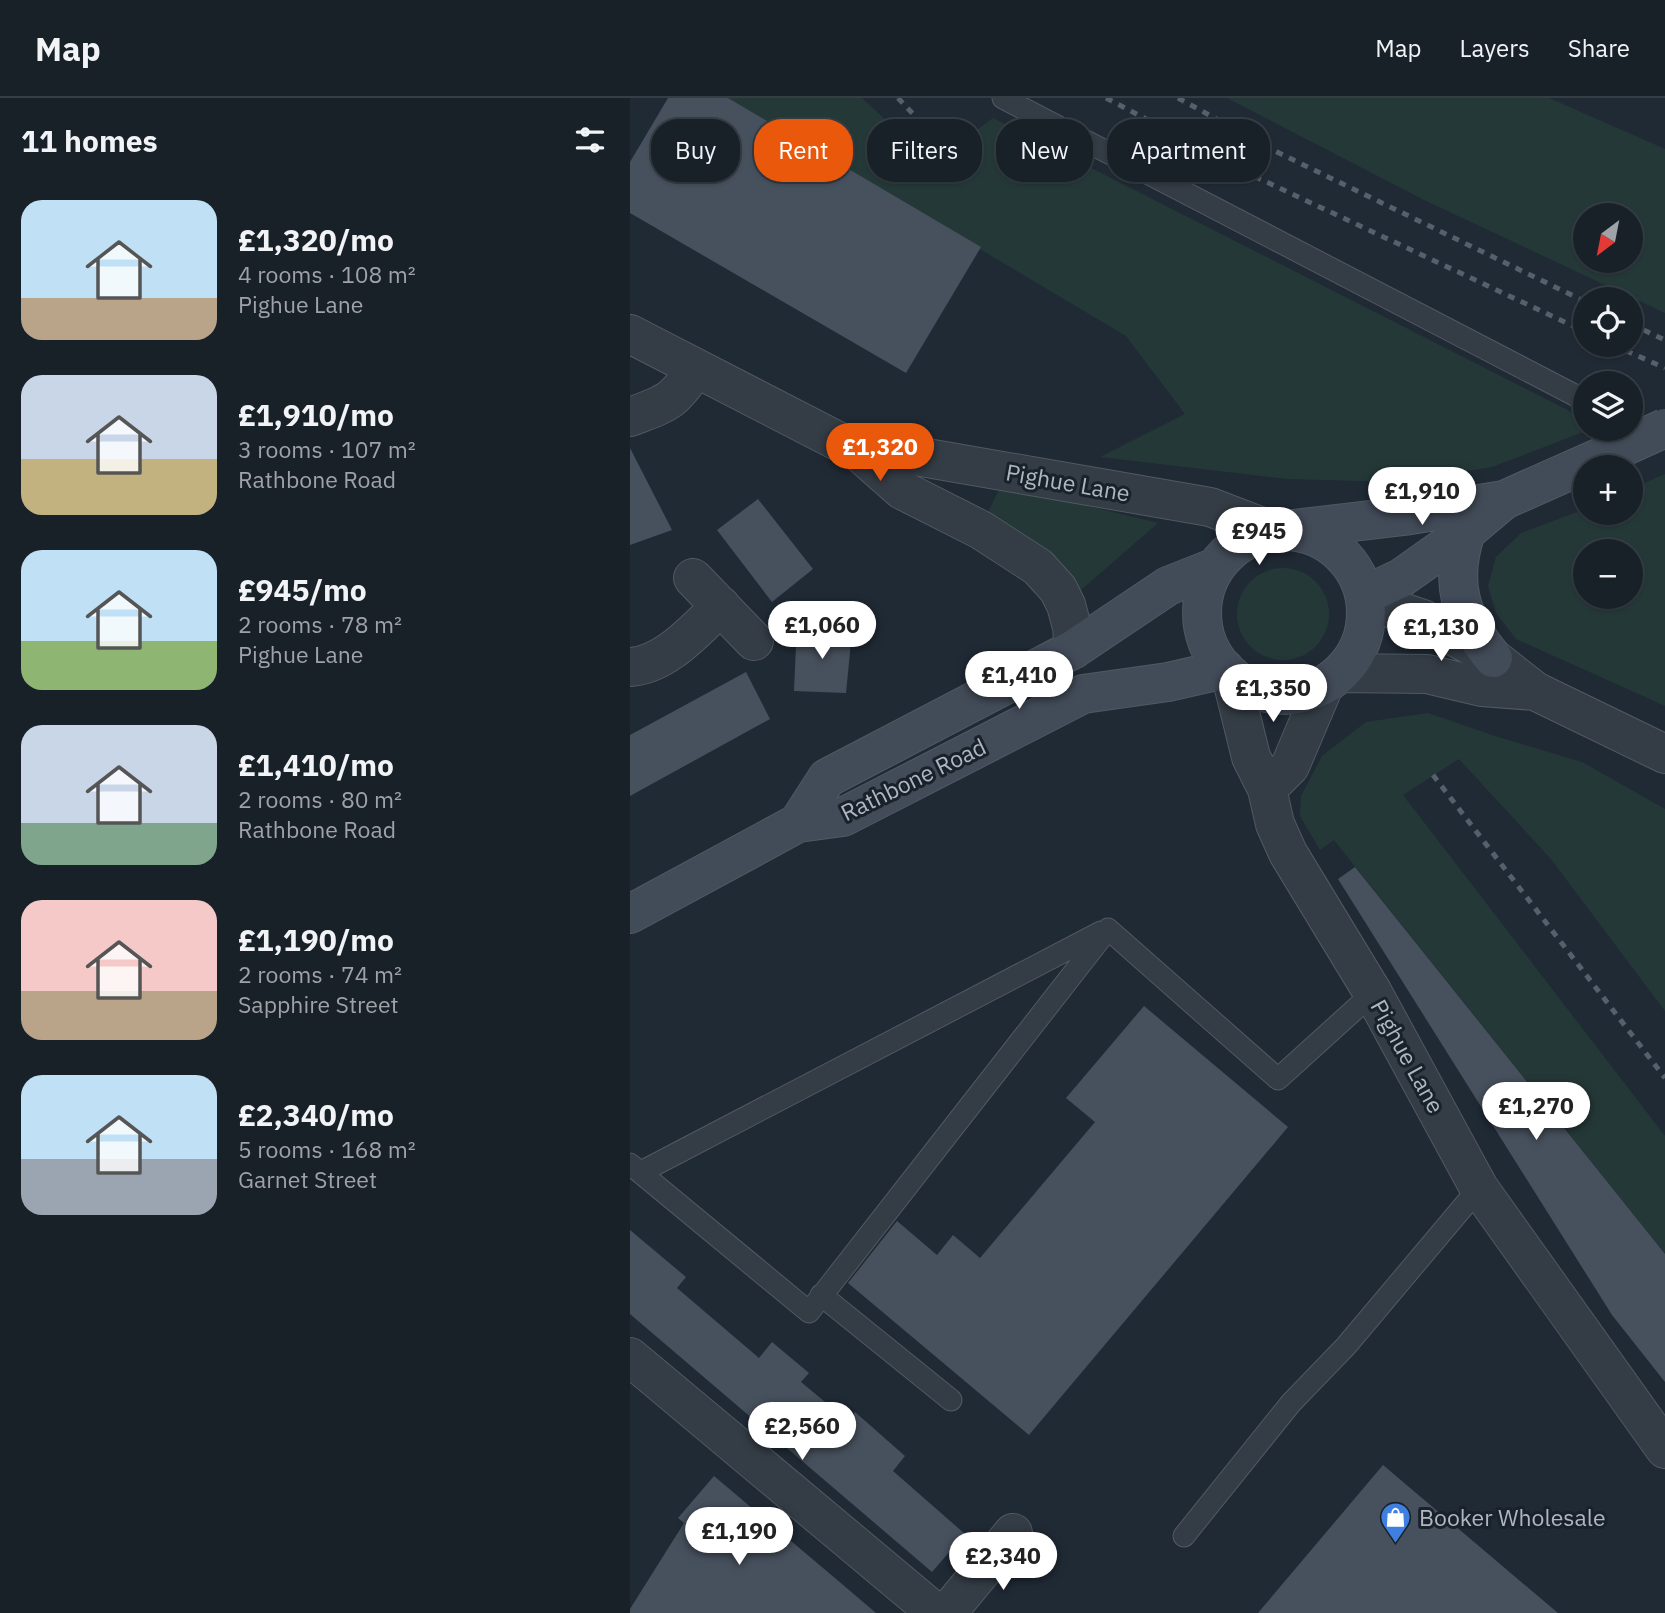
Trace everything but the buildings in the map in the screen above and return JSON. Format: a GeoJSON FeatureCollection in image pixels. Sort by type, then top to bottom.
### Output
{"type":"FeatureCollection","features":[{"type":"Feature","properties":{"kind":"main road"},"geometry":{"type":"LineString","coordinates":[[1643,433],[1665,428]]}},
{"type":"Feature","properties":{"kind":"main road"},"geometry":{"type":"LineString","coordinates":[[1365,598],[1401,578],[1504,500],[1616,441]]}},
{"type":"Feature","properties":{"kind":"main road"},"geometry":{"type":"LineString","coordinates":[[1279,531],[1312,535],[1336,548],[1354,569],[1365,598],[1366,626],[1357,652],[1333,679],[1301,694],[1276,695],[1252,688],[1228,673],[1209,647],[1202,620],[1204,592],[1216,567],[1231,549],[1251,537],[1279,531],[1404,516],[1504,500]]}},
{"type":"Feature","properties":{"kind":"main road"},"geometry":{"type":"LineString","coordinates":[[1466,531],[1457,568],[1458,589],[1464,613],[1474,635],[1493,658]]}},
{"type":"Feature","properties":{"kind":"main road","name":"Rathbone Road"},"geometry":{"type":"LineString","coordinates":[[799,823],[827,778],[1074,649],[1168,586],[1216,567]]}},
{"type":"Feature","properties":{"kind":"main road","name":"Rathbone Road"},"geometry":{"type":"LineString","coordinates":[[630,914],[799,823],[843,817],[1083,694],[1228,673]]}},
{"type":"Feature","properties":{"kind":"street","name":"Pighue Lane"},"geometry":{"type":"LineString","coordinates":[[630,334],[859,452],[902,490],[981,530],[1038,567],[1058,589],[1066,605],[1074,649]]}},
{"type":"Feature","properties":{"kind":"street"},"geometry":{"type":"LineString","coordinates":[[630,416],[668,403],[682,389],[695,369]]}},
{"type":"Feature","properties":{"kind":"street","name":"Pighue Lane"},"geometry":{"type":"LineString","coordinates":[[859,452],[917,456],[1210,507],[1279,531]]}},
{"type":"Feature","properties":{"kind":"street"},"geometry":{"type":"LineString","coordinates":[[693,578],[754,641]]}},
{"type":"Feature","properties":{"kind":"street"},"geometry":{"type":"LineString","coordinates":[[1365,598],[1423,619],[1493,658],[1535,691],[1665,754]]}},
{"type":"Feature","properties":{"kind":"street"},"geometry":{"type":"LineString","coordinates":[[630,667],[662,656],[721,606]]}},
{"type":"Feature","properties":{"kind":"street","name":"Pighue Lane"},"geometry":{"type":"LineString","coordinates":[[1228,673],[1251,757],[1267,789],[1275,824],[1288,853],[1373,993],[1479,1188],[1665,1449]]}},
{"type":"Feature","properties":{"kind":"street"},"geometry":{"type":"LineString","coordinates":[[1267,789],[1290,766],[1333,679],[1427,674],[1482,687],[1535,691]]}},
{"type":"Feature","properties":{"kind":"street"},"geometry":{"type":"LineString","coordinates":[[630,1357],[936,1613]]}},
{"type":"Feature","properties":{"kind":"street"},"geometry":{"type":"LineString","coordinates":[[947,1613],[1013,1533]]}},
{"type":"Feature","properties":{"kind":"lane"},"geometry":{"type":"LineString","coordinates":[[1003,98],[1573,394]]}},
{"type":"Feature","properties":{"kind":"lane"},"geometry":{"type":"LineString","coordinates":[[1643,438],[1665,441]]}},
{"type":"Feature","properties":{"kind":"lane"},"geometry":{"type":"LineString","coordinates":[[1108,929],[1278,1079],[1373,993]]}},
{"type":"Feature","properties":{"kind":"lane"},"geometry":{"type":"LineString","coordinates":[[1108,929],[809,1312],[635,1168],[1108,929]]}},
{"type":"Feature","properties":{"kind":"lane"},"geometry":{"type":"LineString","coordinates":[[1184,1536],[1291,1403],[1346,1346],[1479,1188]]}},
{"type":"Feature","properties":{"kind":"lane"},"geometry":{"type":"LineString","coordinates":[[821,1295],[951,1401]]}},
{"type":"Feature","properties":{"kind":"shaded area"},"geometry":{"type":"Polygon","coordinates":[[[726,98],[862,98],[885,119],[867,119],[867,182],[853,174],[853,119],[761,119],[726,98]]]}},
{"type":"Feature","properties":{"kind":"shaded area"},"geometry":{"type":"Polygon","coordinates":[[[1227,98],[1549,98],[1665,149],[1665,313],[1643,303],[1643,287],[1610,287],[1580,273],[1643,273],[1643,203],[1573,203],[1573,270],[1424,200],[1227,98]]]}},
{"type":"Feature","properties":{"kind":"shaded area"},"geometry":{"type":"Polygon","coordinates":[[[993,118],[996,120],[996,182],[1093,182],[1093,169],[1107,176],[1107,182],[1119,182],[1573,413],[1573,436],[1492,467],[1399,482],[1288,479],[1100,457],[1185,414],[1126,336],[867,182],[982,182],[982,126],[993,118]]]}},
{"type":"Feature","properties":{"kind":"shaded area"},"geometry":{"type":"Polygon","coordinates":[[[1665,474],[1665,706],[1516,639],[1496,613],[1488,586],[1496,557],[1521,533],[1573,514],[1573,525],[1643,525],[1643,484],[1665,474]]]}},
{"type":"Feature","properties":{"kind":"shaded area"},"geometry":{"type":"Polygon","coordinates":[[[1001,485],[1158,523],[1074,596],[984,521],[1001,485]]]}},
{"type":"Feature","properties":{"kind":"shaded area"},"geometry":{"type":"Polygon","coordinates":[[[1283,568],[1301,571],[1316,581],[1326,596],[1329,614],[1326,632],[1316,647],[1301,657],[1283,660],[1265,657],[1250,647],[1240,632],[1237,614],[1240,596],[1250,581],[1265,571],[1283,568]]]}},
{"type":"Feature","properties":{"kind":"shaded area"},"geometry":{"type":"Polygon","coordinates":[[[1428,713],[1582,762],[1665,809],[1665,1011],[1551,859],[1459,759],[1403,795],[1665,1136],[1665,1254],[1334,840],[1320,850],[1300,816],[1301,796],[1322,756],[1366,722],[1428,713]]]}},
{"type":"Feature","properties":{"kind":"railway"},"geometry":{"type":"LineString","coordinates":[[898,98],[918,119]]}},
{"type":"Feature","properties":{"kind":"railway"},"geometry":{"type":"LineString","coordinates":[[1106,98],[1258,178],[1573,326]]}},
{"type":"Feature","properties":{"kind":"railway"},"geometry":{"type":"LineString","coordinates":[[1178,98],[1279,153],[1573,296]]}},
{"type":"Feature","properties":{"kind":"railway"},"geometry":{"type":"LineString","coordinates":[[1643,330],[1665,340]]}},
{"type":"Feature","properties":{"kind":"railway"},"geometry":{"type":"LineString","coordinates":[[1640,357],[1665,368]]}},
{"type":"Feature","properties":{"kind":"railway"},"geometry":{"type":"LineString","coordinates":[[1433,775],[1665,1078]]}},
{"type":"Feature","properties":{"kind":"place","name":"Booker Wholesale"},"geometry":{"type":"Point","coordinates":[1396,1544]}}]}
